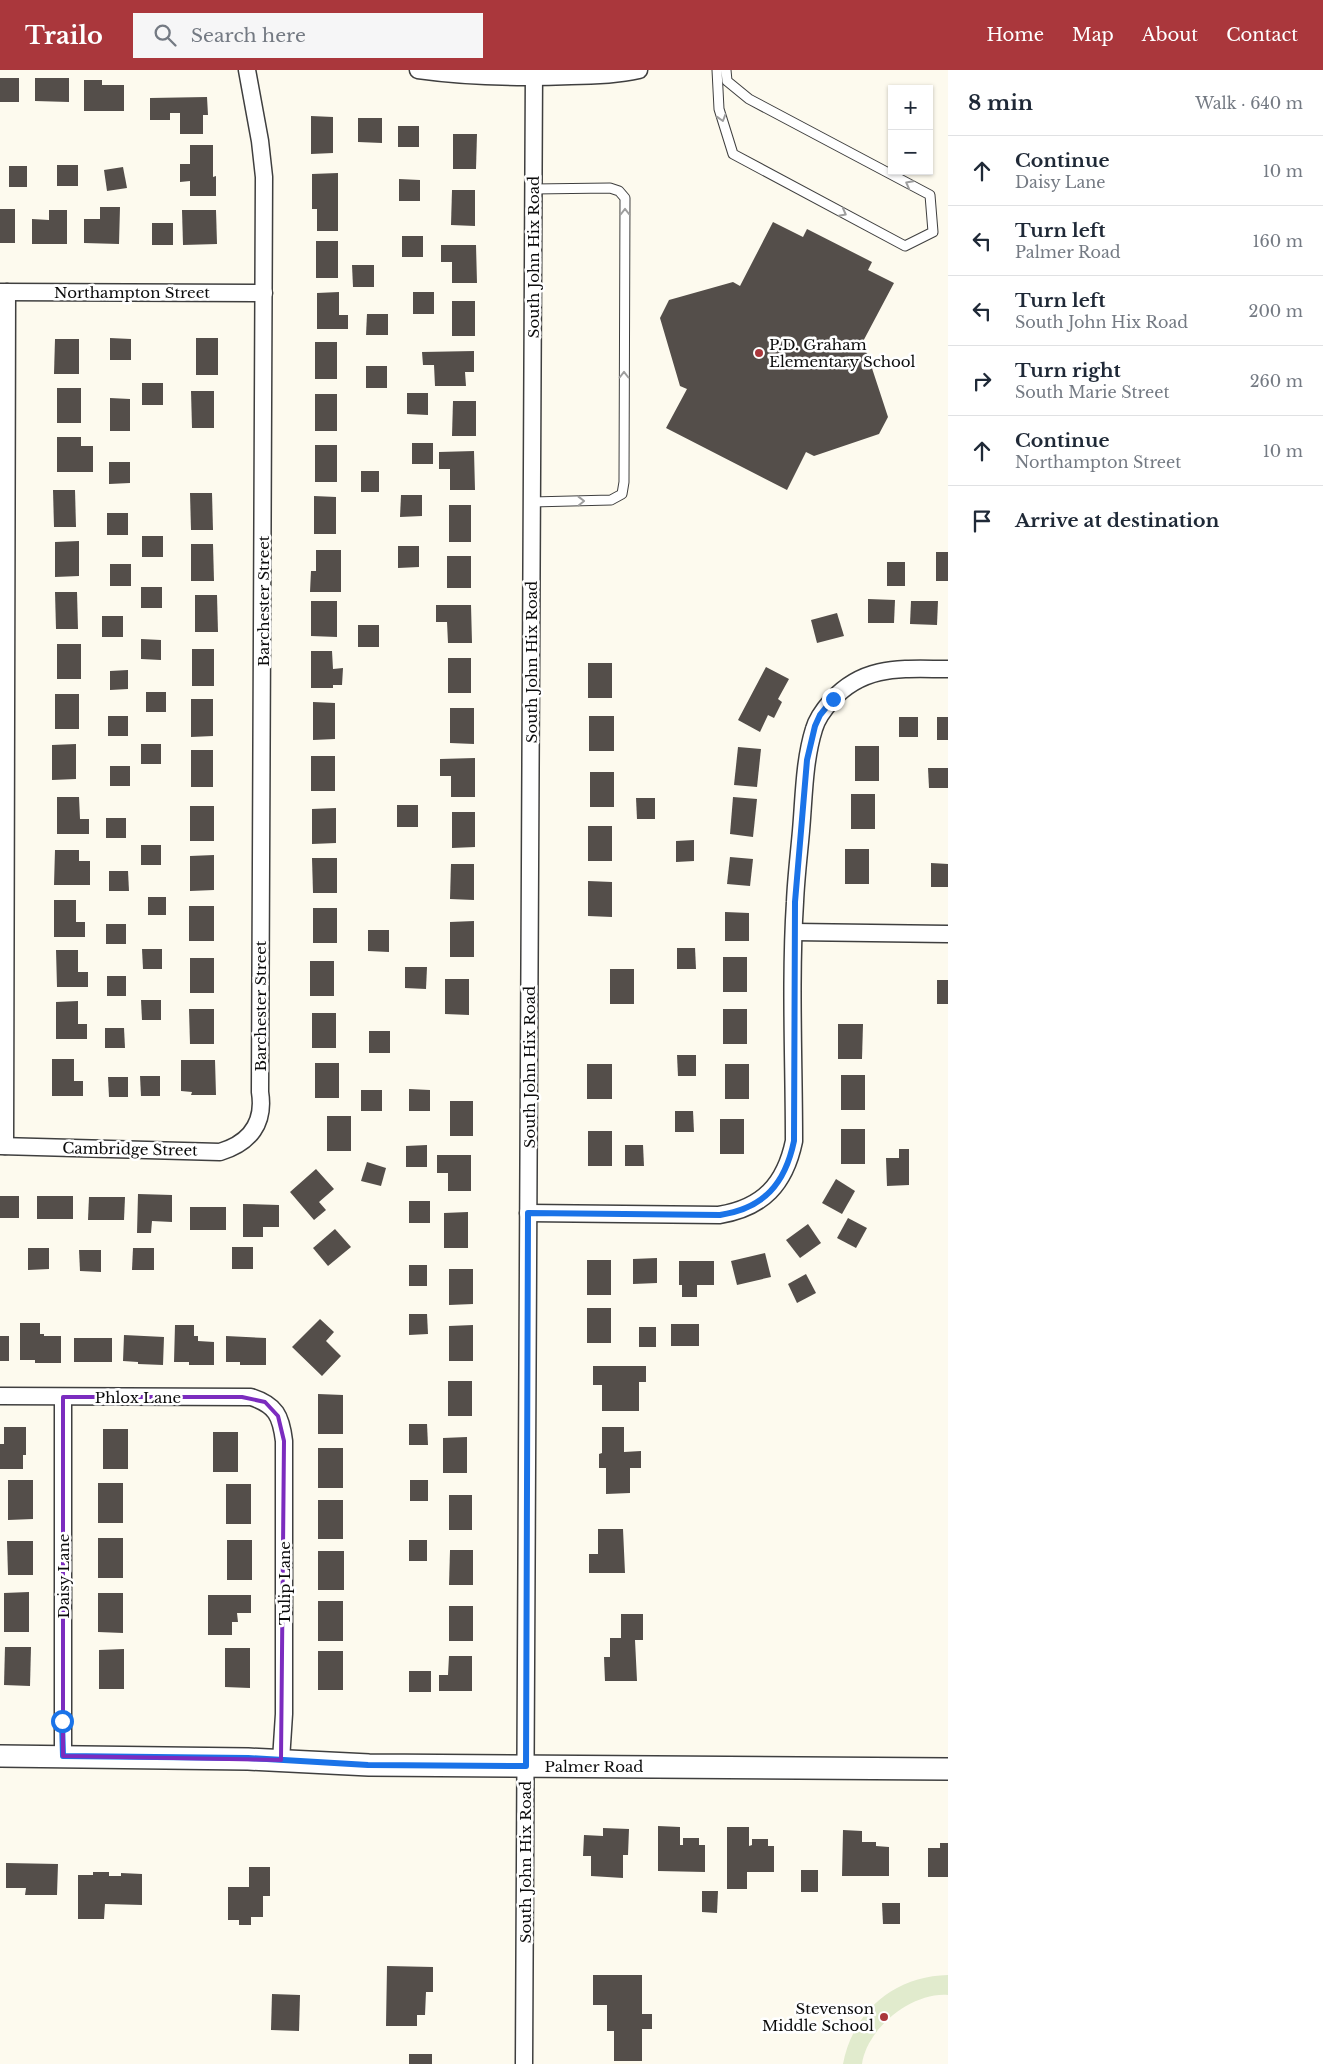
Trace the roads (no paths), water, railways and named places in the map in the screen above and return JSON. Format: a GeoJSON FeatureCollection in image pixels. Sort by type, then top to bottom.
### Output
{"type":"FeatureCollection","features":[{"type":"Feature","properties":{"kind":"street","name":"Barchester Street"},"geometry":{"type":"LineString","coordinates":[[247,70],[260,141],[264,177],[260,1082],[262,1104],[259,1119],[253,1131]]}},
{"type":"Feature","properties":{"kind":"street"},"geometry":{"type":"LineString","coordinates":[[418,70],[447,74],[607,75],[639,70]]}},
{"type":"Feature","properties":{"kind":"street","name":"South John Hix Road"},"geometry":{"type":"LineString","coordinates":[[524,2064],[534,74]]}},
{"type":"Feature","properties":{"kind":"street","name":"Northampton Street"},"geometry":{"type":"LineString","coordinates":[[4,292],[264,293]]}},
{"type":"Feature","properties":{"kind":"street"},"geometry":{"type":"LineString","coordinates":[[2,1146],[4,292]]}},
{"type":"Feature","properties":{"kind":"street"},"geometry":{"type":"LineString","coordinates":[[528,1213],[720,1215],[749,1208],[770,1192],[779,1182],[787,1168],[794,1141],[794,932],[807,760],[815,726],[820,715],[833,699],[848,686],[866,676],[884,670],[948,670]]}},
{"type":"Feature","properties":{"kind":"street"},"geometry":{"type":"LineString","coordinates":[[794,932],[948,934]]}},
{"type":"Feature","properties":{"kind":"street","name":"Cambridge Street"},"geometry":{"type":"LineString","coordinates":[[2,1146],[220,1152],[231,1149],[244,1141],[253,1131]]}},
{"type":"Feature","properties":{"kind":"street","name":"Phlox Lane"},"geometry":{"type":"LineString","coordinates":[[0,1396],[251,1397],[265,1402],[273,1408]]}},
{"type":"Feature","properties":{"kind":"street","name":"Daisy Lane"},"geometry":{"type":"LineString","coordinates":[[63,1397],[63,1756]]}},
{"type":"Feature","properties":{"kind":"street","name":"Tulip Lane"},"geometry":{"type":"LineString","coordinates":[[273,1408],[282,1426],[284,1441],[284,1714],[281,1760]]}},
{"type":"Feature","properties":{"kind":"street","name":"Palmer Road"},"geometry":{"type":"LineString","coordinates":[[0,1756],[281,1760],[368,1765],[948,1769]]}},
{"type":"Feature","properties":{"kind":"lane"},"geometry":{"type":"LineString","coordinates":[[717,70],[719,109],[733,154],[905,246],[933,232],[930,195],[749,99],[727,81],[726,70]]}},
{"type":"Feature","properties":{"kind":"lane"},"geometry":{"type":"LineString","coordinates":[[532,502],[611,500],[622,494],[624,482],[625,198],[619,191],[610,188],[533,189]]}},
{"type":"Feature","properties":{"kind":"place","name":"P.D. Graham Elementary School"},"geometry":{"type":"Point","coordinates":[759,353]}},
{"type":"Feature","properties":{"kind":"place","name":"Stevenson Middle School"},"geometry":{"type":"Point","coordinates":[884,2017]}}]}
